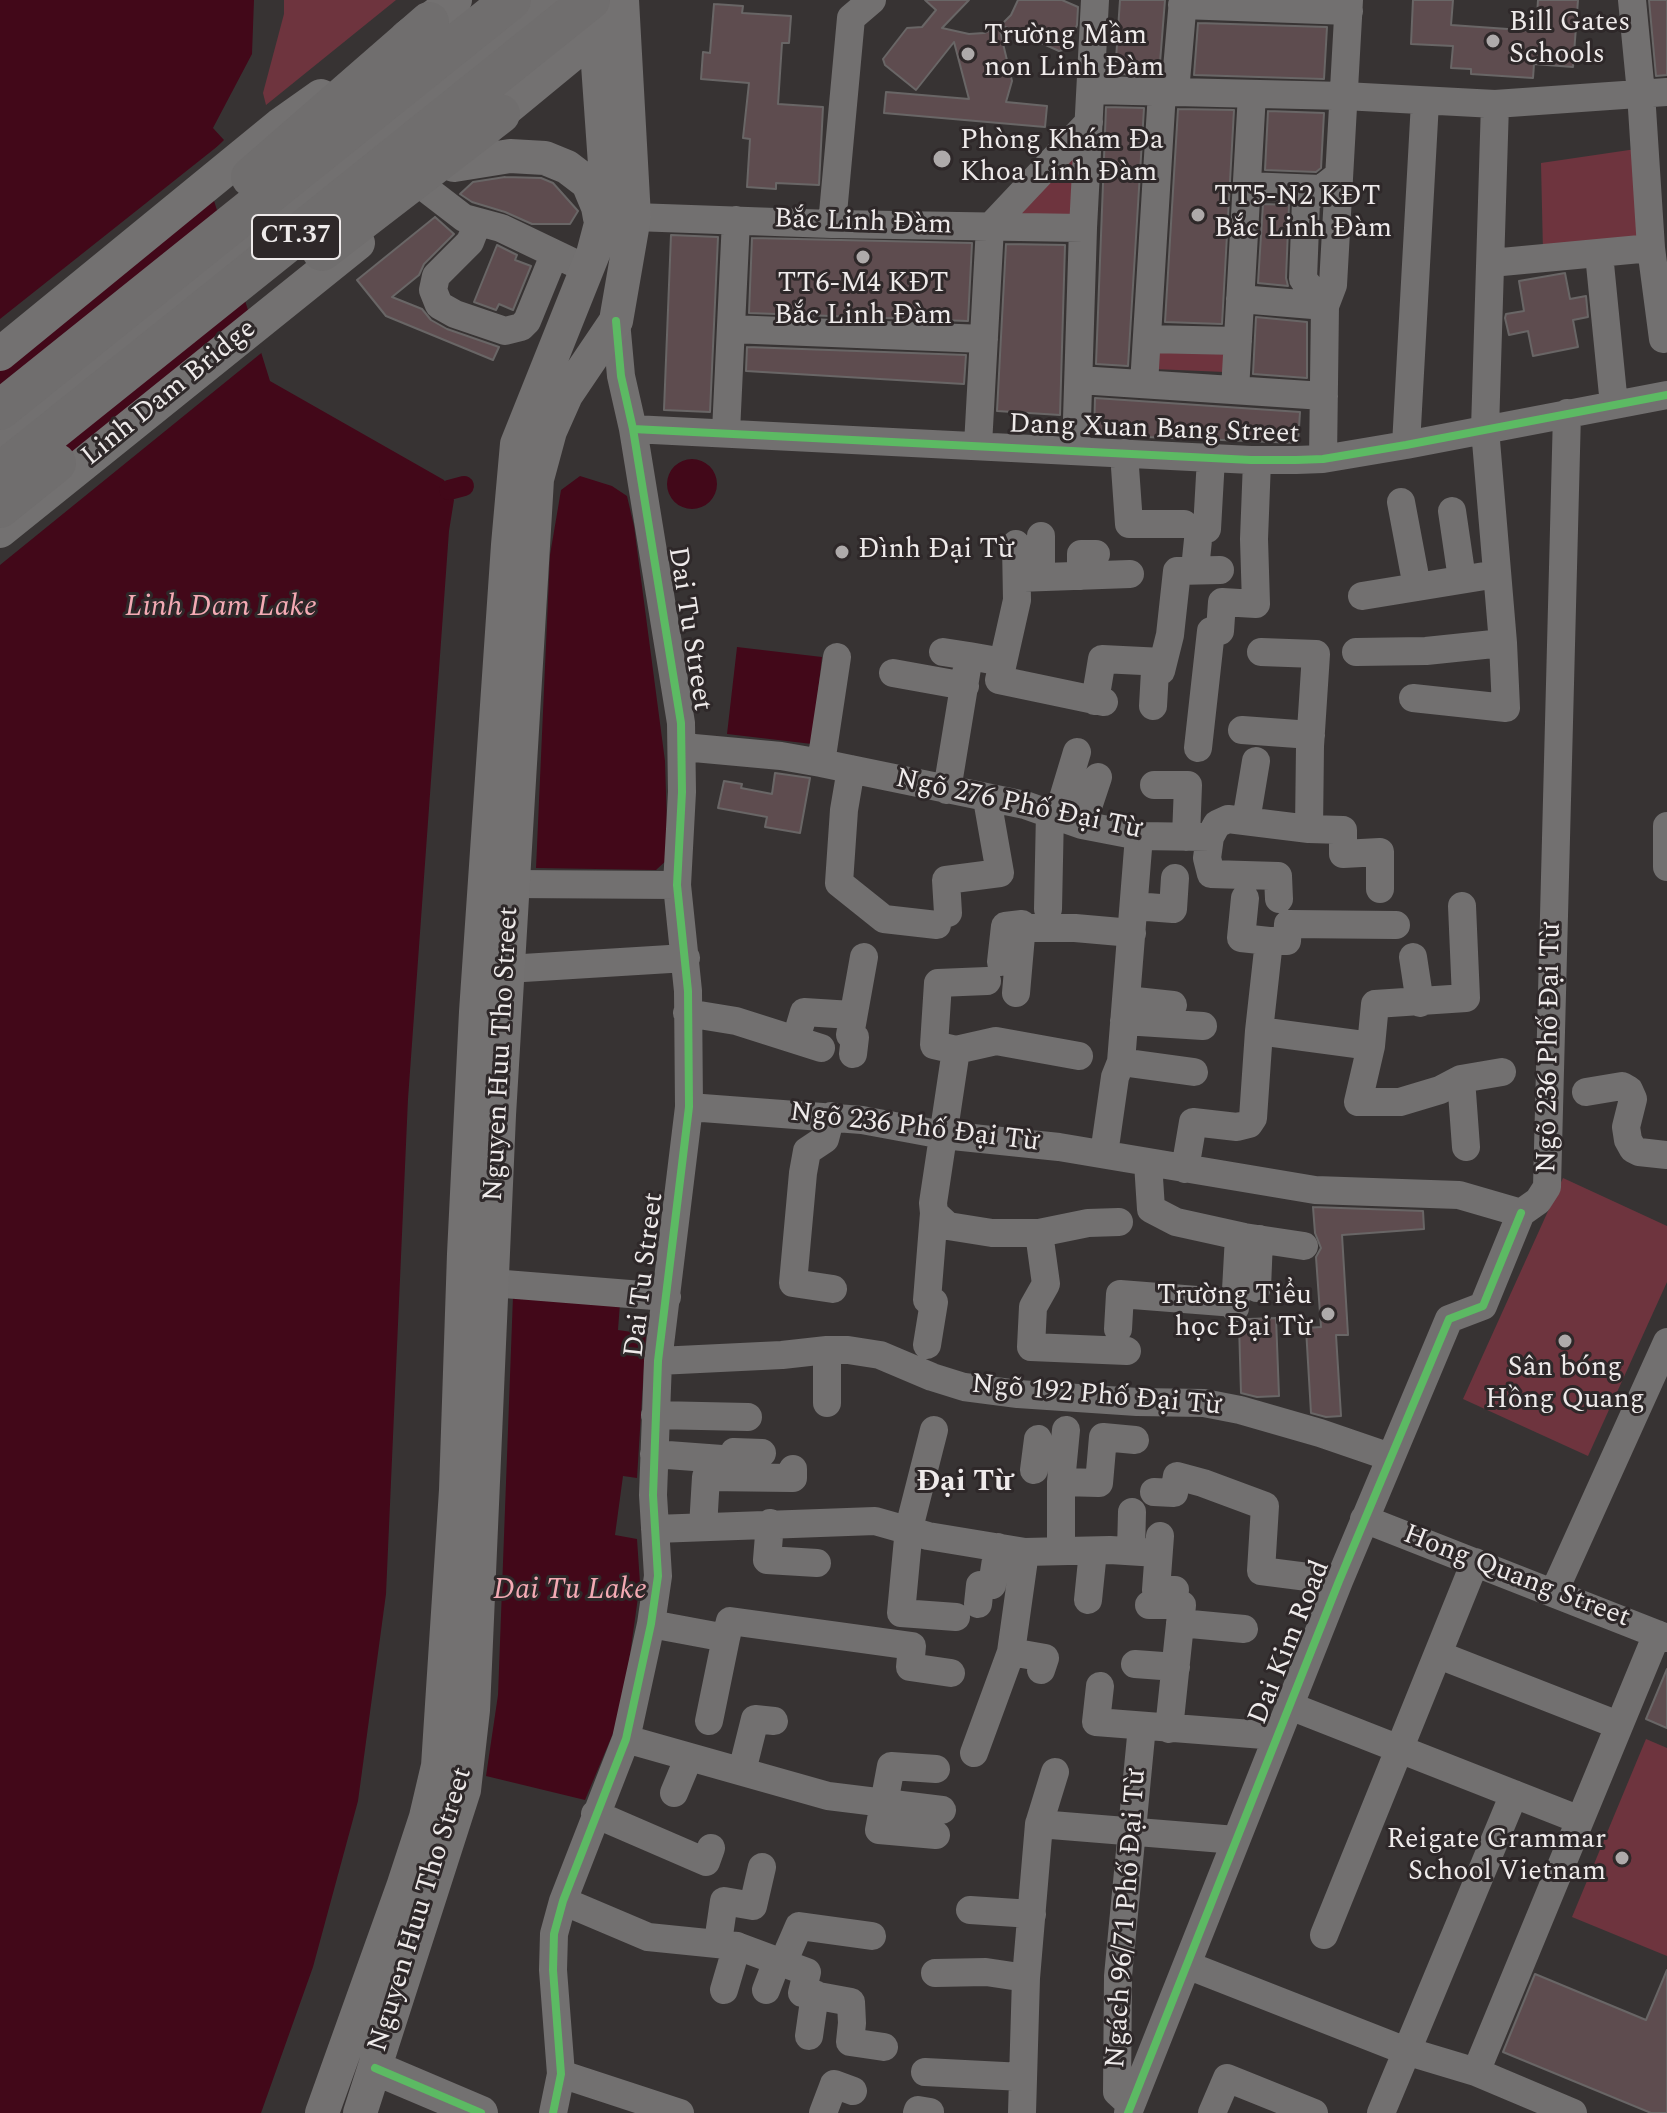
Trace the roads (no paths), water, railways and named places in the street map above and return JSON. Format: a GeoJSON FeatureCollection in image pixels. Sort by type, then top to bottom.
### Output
{"type":"FeatureCollection","features":[{"type":"Feature","properties":{"kind":"highway","name":"CT.37"},"geometry":{"type":"LineString","coordinates":[[0,410],[511,0]]}},
{"type":"Feature","properties":{"kind":"highway","name":"CT.37"},"geometry":{"type":"LineString","coordinates":[[0,473],[609,8]]}},
{"type":"Feature","properties":{"kind":"highway"},"geometry":{"type":"LineString","coordinates":[[0,379],[236,190],[442,11]]}},
{"type":"Feature","properties":{"kind":"highway"},"geometry":{"type":"LineString","coordinates":[[0,508],[294,273],[500,114]]}},
{"type":"Feature","properties":{"kind":"main road","name":"Linh Dam Bridge"},"geometry":{"type":"LineString","coordinates":[[0,531],[454,165],[500,114],[609,8]]}},
{"type":"Feature","properties":{"kind":"main road","name":"Nguyen Huu Tho Street"},"geometry":{"type":"LineString","coordinates":[[322,2113],[403,1887],[426,1817],[438,1766],[456,1490],[464,1254],[499,951],[512,884],[537,479],[550,431],[566,395],[616,321],[634,217],[609,8]]}},
{"type":"Feature","properties":{"kind":"main road","name":"Nguyen Huu Tho Street"},"geometry":{"type":"LineString","coordinates":[[360,2113],[464,1790],[473,1710],[492,1283],[499,951],[517,444],[588,267],[601,226],[609,8]]}},
{"type":"Feature","properties":{"kind":"main road"},"geometry":{"type":"LineString","coordinates":[[0,354],[280,125],[442,11]]}},
{"type":"Feature","properties":{"kind":"main road"},"geometry":{"type":"LineString","coordinates":[[454,165],[510,156],[545,158],[567,167],[588,183],[598,207],[601,226]]}},
{"type":"Feature","properties":{"kind":"main road"},"geometry":{"type":"LineString","coordinates":[[375,2068],[481,2113]]}},
{"type":"Feature","properties":{"kind":"street"},"geometry":{"type":"LineString","coordinates":[[0,442],[549,0]]}},
{"type":"Feature","properties":{"kind":"street"},"geometry":{"type":"LineString","coordinates":[[832,224],[851,18],[872,0]]}},
{"type":"Feature","properties":{"kind":"street"},"geometry":{"type":"LineString","coordinates":[[1076,451],[1095,0]]}},
{"type":"Feature","properties":{"kind":"street"},"geometry":{"type":"LineString","coordinates":[[1632,0],[1654,93],[1651,248],[1663,339]]}},
{"type":"Feature","properties":{"kind":"street"},"geometry":{"type":"LineString","coordinates":[[1144,384],[1168,92],[1182,2],[1349,6],[1344,96],[1330,182],[1333,285],[1325,306],[1323,459]]}},
{"type":"Feature","properties":{"kind":"street"},"geometry":{"type":"LineString","coordinates":[[1091,90],[1344,96],[1495,104],[1654,93]]}},
{"type":"Feature","properties":{"kind":"street"},"geometry":{"type":"LineString","coordinates":[[1235,390],[1252,94]]}},
{"type":"Feature","properties":{"kind":"street"},"geometry":{"type":"LineString","coordinates":[[1406,445],[1425,102]]}},
{"type":"Feature","properties":{"kind":"street"},"geometry":{"type":"LineString","coordinates":[[1413,698],[1506,708],[1485,429],[1495,104]]}},
{"type":"Feature","properties":{"kind":"street","name":"Bắc Linh Đàm"},"geometry":{"type":"LineString","coordinates":[[978,445],[990,227],[1089,122]]}},
{"type":"Feature","properties":{"kind":"street"},"geometry":{"type":"LineString","coordinates":[[1247,186],[1330,182]]}},
{"type":"Feature","properties":{"kind":"street"},"geometry":{"type":"LineString","coordinates":[[425,188],[464,218],[477,224],[501,228],[546,247],[554,255],[588,267]]}},
{"type":"Feature","properties":{"kind":"street","name":"Bắc Linh Đàm"},"geometry":{"type":"LineString","coordinates":[[634,217],[1083,228]]}},
{"type":"Feature","properties":{"kind":"street","name":"Bắc Linh Đàm"},"geometry":{"type":"LineString","coordinates":[[726,432],[736,220]]}},
{"type":"Feature","properties":{"kind":"street"},"geometry":{"type":"LineString","coordinates":[[477,224],[470,242],[436,276],[433,290],[439,305],[455,314],[505,331],[521,327],[527,321],[554,255]]}},
{"type":"Feature","properties":{"kind":"street"},"geometry":{"type":"LineString","coordinates":[[1491,263],[1651,248]]}},
{"type":"Feature","properties":{"kind":"street"},"geometry":{"type":"LineString","coordinates":[[1599,254],[1614,405]]}},
{"type":"Feature","properties":{"kind":"street"},"geometry":{"type":"LineString","coordinates":[[1240,299],[1325,306]]}},
{"type":"Feature","properties":{"kind":"street","name":"Dai Tu Street"},"geometry":{"type":"LineString","coordinates":[[553,2113],[561,2074],[553,1970],[554,1934],[595,1814],[626,1739],[658,1576],[654,1454],[658,1361],[689,1107],[686,958],[677,885],[683,747],[681,723],[633,429],[621,376],[616,321]]}},
{"type":"Feature","properties":{"kind":"street"},"geometry":{"type":"LineString","coordinates":[[731,329],[984,339]]}},
{"type":"Feature","properties":{"kind":"street"},"geometry":{"type":"LineString","coordinates":[[1147,339],[1238,341]]}},
{"type":"Feature","properties":{"kind":"street"},"geometry":{"type":"LineString","coordinates":[[578,377],[590,374],[605,384],[633,429]]}},
{"type":"Feature","properties":{"kind":"street"},"geometry":{"type":"LineString","coordinates":[[1079,380],[1324,396]]}},
{"type":"Feature","properties":{"kind":"street","name":"Dang Xuan Bang Street"},"geometry":{"type":"LineString","coordinates":[[633,429],[1257,461],[1323,459],[1667,395]]}},
{"type":"Feature","properties":{"kind":"street","name":"Ngõ 236 Phố Đại Từ"},"geometry":{"type":"LineString","coordinates":[[689,1107],[831,1116],[943,1135],[1104,1154],[1315,1190],[1459,1195],[1521,1213],[1538,1201],[1547,1187],[1567,413]]}},
{"type":"Feature","properties":{"kind":"street"},"geometry":{"type":"LineString","coordinates":[[1124,453],[1129,524],[1184,524]]}},
{"type":"Feature","properties":{"kind":"street"},"geometry":{"type":"LineString","coordinates":[[1153,706],[1155,671],[1161,671],[1167,648],[1177,571],[1208,570],[1199,530],[1207,529],[1211,458]]}},
{"type":"Feature","properties":{"kind":"street"},"geometry":{"type":"LineString","coordinates":[[1198,748],[1210,636],[1211,631],[1220,631],[1222,602],[1256,604],[1254,539],[1257,461]]}},
{"type":"Feature","properties":{"kind":"street"},"geometry":{"type":"LineString","coordinates":[[1401,502],[1417,587]]}},
{"type":"Feature","properties":{"kind":"street"},"geometry":{"type":"LineString","coordinates":[[1452,511],[1462,579]]}},
{"type":"Feature","properties":{"kind":"street"},"geometry":{"type":"LineString","coordinates":[[1028,540],[1029,578],[1017,600],[999,680],[1100,702],[1102,659],[1167,648],[1210,636]]}},
{"type":"Feature","properties":{"kind":"street"},"geometry":{"type":"LineString","coordinates":[[1029,578],[1088,565],[1130,574]]}},
{"type":"Feature","properties":{"kind":"street"},"geometry":{"type":"LineString","coordinates":[[1362,596],[1497,574]]}},
{"type":"Feature","properties":{"kind":"street"},"geometry":{"type":"LineString","coordinates":[[1356,652],[1426,651],[1503,643]]}},
{"type":"Feature","properties":{"kind":"street"},"geometry":{"type":"LineString","coordinates":[[1261,652],[1316,654],[1309,829]]}},
{"type":"Feature","properties":{"kind":"street"},"geometry":{"type":"LineString","coordinates":[[947,790],[965,686],[956,654],[1003,662]]}},
{"type":"Feature","properties":{"kind":"street"},"geometry":{"type":"LineString","coordinates":[[821,763],[837,657]]}},
{"type":"Feature","properties":{"kind":"street"},"geometry":{"type":"LineString","coordinates":[[893,673],[965,686]]}},
{"type":"Feature","properties":{"kind":"street"},"geometry":{"type":"LineString","coordinates":[[1242,730],[1311,735]]}},
{"type":"Feature","properties":{"kind":"street","name":"Ngõ 276 Phố Đại Từ"},"geometry":{"type":"LineString","coordinates":[[683,747],[821,763],[1139,836],[1198,837],[1228,819],[1343,830],[1343,854],[1380,852],[1380,889]]}},
{"type":"Feature","properties":{"kind":"street"},"geometry":{"type":"LineString","coordinates":[[1048,909],[1077,752]]}},
{"type":"Feature","properties":{"kind":"street"},"geometry":{"type":"LineString","coordinates":[[1246,821],[1256,761]]}},
{"type":"Feature","properties":{"kind":"street"},"geometry":{"type":"LineString","coordinates":[[851,769],[844,810],[839,883],[884,919],[942,919],[943,880],[1004,872],[987,799]]}},
{"type":"Feature","properties":{"kind":"street"},"geometry":{"type":"LineString","coordinates":[[1064,818],[1098,777]]}},
{"type":"Feature","properties":{"kind":"street"},"geometry":{"type":"LineString","coordinates":[[1154,785],[1188,785],[1198,837],[1211,874],[1278,876],[1279,899]]}},
{"type":"Feature","properties":{"kind":"street"},"geometry":{"type":"LineString","coordinates":[[1667,826],[1667,867]]}},
{"type":"Feature","properties":{"kind":"street"},"geometry":{"type":"LineString","coordinates":[[1104,1154],[1115,1077],[1121,1062],[1139,836]]}},
{"type":"Feature","properties":{"kind":"street"},"geometry":{"type":"LineString","coordinates":[[1022,928],[1075,928],[1133,920],[1173,909],[1175,878]]}},
{"type":"Feature","properties":{"kind":"street"},"geometry":{"type":"LineString","coordinates":[[512,884],[677,885]]}},
{"type":"Feature","properties":{"kind":"street"},"geometry":{"type":"LineString","coordinates":[[1245,898],[1241,938],[1287,941],[1288,924],[1396,925]]}},
{"type":"Feature","properties":{"kind":"street"},"geometry":{"type":"LineString","coordinates":[[1462,906],[1466,998],[1375,1004],[1371,1046],[1358,1102],[1400,1102],[1440,1090],[1461,1079],[1502,1072]]}},
{"type":"Feature","properties":{"kind":"street"},"geometry":{"type":"LineString","coordinates":[[1016,993],[1022,924],[1005,926],[994,971],[938,983],[934,1045],[956,1050],[996,1041],[1079,1056]]}},
{"type":"Feature","properties":{"kind":"street"},"geometry":{"type":"LineString","coordinates":[[1185,1169],[1193,1122],[1237,1127],[1249,1124],[1253,1118],[1269,941]]}},
{"type":"Feature","properties":{"kind":"street"},"geometry":{"type":"LineString","coordinates":[[499,951],[686,958]]}},
{"type":"Feature","properties":{"kind":"street"},"geometry":{"type":"LineString","coordinates":[[853,1054],[855,1037],[850,1035],[852,1015],[864,957]]}},
{"type":"Feature","properties":{"kind":"street"},"geometry":{"type":"LineString","coordinates":[[1413,957],[1420,1003]]}},
{"type":"Feature","properties":{"kind":"street"},"geometry":{"type":"LineString","coordinates":[[1125,1011],[1173,1005]]}},
{"type":"Feature","properties":{"kind":"street"},"geometry":{"type":"LineString","coordinates":[[1125,1011],[1203,1026]]}},
{"type":"Feature","properties":{"kind":"street"},"geometry":{"type":"LineString","coordinates":[[687,1013],[736,1021],[808,1044],[804,1012],[852,1015]]}},
{"type":"Feature","properties":{"kind":"street"},"geometry":{"type":"LineString","coordinates":[[1259,1031],[1371,1046]]}},
{"type":"Feature","properties":{"kind":"street"},"geometry":{"type":"LineString","coordinates":[[927,1345],[934,1302],[927,1300],[933,1203],[956,1050]]}},
{"type":"Feature","properties":{"kind":"street"},"geometry":{"type":"LineString","coordinates":[[1121,1062],[1194,1072]]}},
{"type":"Feature","properties":{"kind":"street"},"geometry":{"type":"LineString","coordinates":[[1461,1079],[1466,1147]]}},
{"type":"Feature","properties":{"kind":"street"},"geometry":{"type":"LineString","coordinates":[[1586,1092],[1622,1086],[1629,1090],[1633,1099],[1626,1127],[1633,1149],[1667,1155]]}},
{"type":"Feature","properties":{"kind":"street"},"geometry":{"type":"LineString","coordinates":[[831,1116],[825,1139],[807,1151],[793,1283],[833,1289]]}},
{"type":"Feature","properties":{"kind":"street"},"geometry":{"type":"LineString","coordinates":[[1148,1163],[1151,1209],[1176,1222],[1304,1246]]}},
{"type":"Feature","properties":{"kind":"street"},"geometry":{"type":"LineString","coordinates":[[934,1213],[940,1222],[948,1226],[992,1233],[1039,1233],[1088,1223],[1119,1222]]}},
{"type":"Feature","properties":{"kind":"street","name":"Dai Kim Road"},"geometry":{"type":"LineString","coordinates":[[1130,2109],[1390,1457],[1439,1314],[1483,1306],[1521,1213]]}},
{"type":"Feature","properties":{"kind":"street"},"geometry":{"type":"LineString","coordinates":[[1039,1233],[1046,1284],[1033,1307],[1031,1347],[1122,1340],[1120,1294],[1242,1300],[1249,1238]]}},
{"type":"Feature","properties":{"kind":"street"},"geometry":{"type":"LineString","coordinates":[[492,1283],[667,1297]]}},
{"type":"Feature","properties":{"kind":"street"},"geometry":{"type":"LineString","coordinates":[[1554,1592],[1667,1342]]}},
{"type":"Feature","properties":{"kind":"street"},"geometry":{"type":"LineString","coordinates":[[827,1350],[827,1403]]}},
{"type":"Feature","properties":{"kind":"street","name":"Ngõ 192 Phố Đại Từ"},"geometry":{"type":"LineString","coordinates":[[658,1361],[827,1350],[880,1355],[964,1387],[1004,1393],[1137,1402],[1204,1403],[1240,1410],[1390,1457]]}},
{"type":"Feature","properties":{"kind":"street"},"geometry":{"type":"LineString","coordinates":[[654,1454],[735,1460],[734,1452],[758,1441],[655,1415]]}},
{"type":"Feature","properties":{"kind":"street"},"geometry":{"type":"LineString","coordinates":[[934,1430],[909,1528],[901,1613],[967,1610],[980,1585],[992,1585],[1012,1550]]}},
{"type":"Feature","properties":{"kind":"street"},"geometry":{"type":"LineString","coordinates":[[1061,1551],[1046,1465],[1066,1430]]}},
{"type":"Feature","properties":{"kind":"street"},"geometry":{"type":"LineString","coordinates":[[1046,1465],[1099,1483],[1103,1437],[1135,1440]]}},
{"type":"Feature","properties":{"kind":"street"},"geometry":{"type":"LineString","coordinates":[[703,1527],[706,1477],[793,1478],[793,1469]]}},
{"type":"Feature","properties":{"kind":"street"},"geometry":{"type":"LineString","coordinates":[[1154,1492],[1174,1493],[1177,1476],[1265,1506],[1261,1571],[1339,1581]]}},
{"type":"Feature","properties":{"kind":"street"},"geometry":{"type":"LineString","coordinates":[[1132,1512],[1150,1547],[1156,1590],[1175,1590]]}},
{"type":"Feature","properties":{"kind":"street","name":"Hong Quang Street"},"geometry":{"type":"LineString","coordinates":[[1364,1519],[1662,1636]]}},
{"type":"Feature","properties":{"kind":"street"},"geometry":{"type":"LineString","coordinates":[[655,1529],[875,1521],[909,1528],[928,1536],[1012,1550],[1093,1551],[1150,1547]]}},
{"type":"Feature","properties":{"kind":"street"},"geometry":{"type":"LineString","coordinates":[[770,1523],[767,1560],[817,1563]]}},
{"type":"Feature","properties":{"kind":"street"},"geometry":{"type":"LineString","coordinates":[[974,1753],[1011,1652],[1012,1550]]}},
{"type":"Feature","properties":{"kind":"street"},"geometry":{"type":"LineString","coordinates":[[1088,1600],[1093,1551]]}},
{"type":"Feature","properties":{"kind":"street"},"geometry":{"type":"LineString","coordinates":[[1324,1935],[1475,1562]]}},
{"type":"Feature","properties":{"kind":"street"},"geometry":{"type":"LineString","coordinates":[[1149,1605],[1182,1605],[1180,1623],[1244,1629]]}},
{"type":"Feature","properties":{"kind":"street"},"geometry":{"type":"LineString","coordinates":[[709,1721],[730,1621],[912,1646],[910,1667],[951,1673]]}},
{"type":"Feature","properties":{"kind":"street","name":"Ngách 96/71 Phố Đại Từ"},"geometry":{"type":"LineString","coordinates":[[1130,2109],[1117,2092],[1118,1976],[1131,1832],[1155,1728],[1176,1667],[1180,1623]]}},
{"type":"Feature","properties":{"kind":"street"},"geometry":{"type":"LineString","coordinates":[[651,1624],[726,1638]]}},
{"type":"Feature","properties":{"kind":"street"},"geometry":{"type":"LineString","coordinates":[[1476,2072],[1618,1725],[1662,1636]]}},
{"type":"Feature","properties":{"kind":"street"},"geometry":{"type":"LineString","coordinates":[[1011,1652],[1045,1658],[1041,1670]]}},
{"type":"Feature","properties":{"kind":"street"},"geometry":{"type":"LineString","coordinates":[[1439,1655],[1618,1725]]}},
{"type":"Feature","properties":{"kind":"street"},"geometry":{"type":"LineString","coordinates":[[1135,1664],[1176,1667]]}},
{"type":"Feature","properties":{"kind":"street"},"geometry":{"type":"LineString","coordinates":[[1100,1686],[1096,1722],[1277,1736]]}},
{"type":"Feature","properties":{"kind":"street"},"geometry":{"type":"LineString","coordinates":[[1290,1706],[1580,1820]]}},
{"type":"Feature","properties":{"kind":"street"},"geometry":{"type":"LineString","coordinates":[[742,1771],[755,1719],[774,1721]]}},
{"type":"Feature","properties":{"kind":"street"},"geometry":{"type":"LineString","coordinates":[[626,1739],[683,1779],[742,1771],[822,1806],[883,1804],[939,1823]]}},
{"type":"Feature","properties":{"kind":"street"},"geometry":{"type":"LineString","coordinates":[[883,1804],[891,1766],[936,1769]]}},
{"type":"Feature","properties":{"kind":"street"},"geometry":{"type":"LineString","coordinates":[[1022,2113],[1026,1978],[1039,1824],[1055,1772]]}},
{"type":"Feature","properties":{"kind":"street"},"geometry":{"type":"LineString","coordinates":[[1381,2113],[1514,1794]]}},
{"type":"Feature","properties":{"kind":"street"},"geometry":{"type":"LineString","coordinates":[[595,1814],[662,1855],[706,1862],[711,1848]]}},
{"type":"Feature","properties":{"kind":"street"},"geometry":{"type":"LineString","coordinates":[[1039,1824],[1236,1840]]}},
{"type":"Feature","properties":{"kind":"street"},"geometry":{"type":"LineString","coordinates":[[724,1990],[728,1944],[724,1901],[753,1906],[762,1867]]}},
{"type":"Feature","properties":{"kind":"street"},"geometry":{"type":"LineString","coordinates":[[563,1901],[648,1937],[728,1944],[807,1972],[802,1993],[851,2002],[856,2006],[850,2042],[884,2047]]}},
{"type":"Feature","properties":{"kind":"street"},"geometry":{"type":"LineString","coordinates":[[970,1910],[1032,1914]]}},
{"type":"Feature","properties":{"kind":"street"},"geometry":{"type":"LineString","coordinates":[[766,1990],[799,1926],[872,1936]]}},
{"type":"Feature","properties":{"kind":"street"},"geometry":{"type":"LineString","coordinates":[[1187,1965],[1406,2051],[1476,2072],[1573,2113]]}},
{"type":"Feature","properties":{"kind":"street"},"geometry":{"type":"LineString","coordinates":[[935,1973],[986,1972],[1026,1978]]}},
{"type":"Feature","properties":{"kind":"street"},"geometry":{"type":"LineString","coordinates":[[809,2036],[815,1994]]}},
{"type":"Feature","properties":{"kind":"street"},"geometry":{"type":"LineString","coordinates":[[343,2056],[375,2068]]}},
{"type":"Feature","properties":{"kind":"street"},"geometry":{"type":"LineString","coordinates":[[925,2072],[1023,2077]]}},
{"type":"Feature","properties":{"kind":"street"},"geometry":{"type":"LineString","coordinates":[[561,2074],[680,2113]]}},
{"type":"Feature","properties":{"kind":"street"},"geometry":{"type":"LineString","coordinates":[[1212,2113],[1227,2078],[1314,2113]]}},
{"type":"Feature","properties":{"kind":"street"},"geometry":{"type":"LineString","coordinates":[[823,2113],[834,2084],[853,2091]]}},
{"type":"Feature","properties":{"kind":"street"},"geometry":{"type":"LineString","coordinates":[[917,2113],[918,2110],[930,2112]]}},
{"type":"Feature","properties":{"kind":"water","name":"Linh Dam Lake"},"geometry":{"type":"Polygon","coordinates":[[[0,0],[254,0],[252,54],[213,128],[224,140],[202,162],[270,381],[444,480],[454,500],[449,531],[408,1099],[386,1594],[358,1801],[313,1967],[261,2113],[0,2113],[0,0]]]}},
{"type":"Feature","properties":{"kind":"water"},"geometry":{"type":"Polygon","coordinates":[[[692,459],[710,466],[717,484],[710,502],[692,509],[674,502],[667,484],[674,466],[692,459]]]}},
{"type":"Feature","properties":{"kind":"water"},"geometry":{"type":"Polygon","coordinates":[[[580,476],[612,486],[627,496],[634,526],[665,761],[668,859],[656,870],[536,868],[550,555],[561,490],[580,476]]]}},
{"type":"Feature","properties":{"kind":"water"},"geometry":{"type":"Polygon","coordinates":[[[737,647],[822,657],[812,744],[727,734],[737,647]]]}},
{"type":"Feature","properties":{"kind":"water","name":"Dai Tu Lake"},"geometry":{"type":"Polygon","coordinates":[[[513,1296],[620,1303],[618,1330],[646,1334],[637,1478],[623,1476],[615,1535],[637,1539],[640,1583],[622,1712],[585,1800],[486,1776],[498,1695],[513,1296]]]}},
{"type":"Feature","properties":{"kind":"waterway"},"geometry":{"type":"LineString","coordinates":[[449,490],[464,486]]}},
{"type":"Feature","properties":{"kind":"place","name":"Bill Gates Schools"},"geometry":{"type":"Point","coordinates":[1493,41]}},
{"type":"Feature","properties":{"kind":"place","name":"Trường Mầm non Linh Đàm"},"geometry":{"type":"Point","coordinates":[968,54]}},
{"type":"Feature","properties":{"kind":"place","name":"Phòng Khám Đa Khoa Linh Đàm"},"geometry":{"type":"Point","coordinates":[942,159]}},
{"type":"Feature","properties":{"kind":"place","name":"TT5-N2 KĐT Bắc Linh Đàm"},"geometry":{"type":"Point","coordinates":[1198,215]}},
{"type":"Feature","properties":{"kind":"place","name":"TT6-M4 KĐT Bắc Linh Đàm"},"geometry":{"type":"Point","coordinates":[863,257]}},
{"type":"Feature","properties":{"kind":"place","name":"Đình Đại Từ"},"geometry":{"type":"Point","coordinates":[842,552]}},
{"type":"Feature","properties":{"kind":"place","name":"Trường Tiểu học Đại Từ"},"geometry":{"type":"Point","coordinates":[1328,1314]}},
{"type":"Feature","properties":{"kind":"place","name":"Sân bóng Hồng Quang"},"geometry":{"type":"Point","coordinates":[1565,1341]}},
{"type":"Feature","properties":{"kind":"place","name":"Reigate Grammar School Vietnam"},"geometry":{"type":"Point","coordinates":[1622,1858]}},
{"type":"Feature","properties":{"kind":"district","name":"Đại Từ"},"geometry":{"type":"Point","coordinates":[964,1484]}}]}
